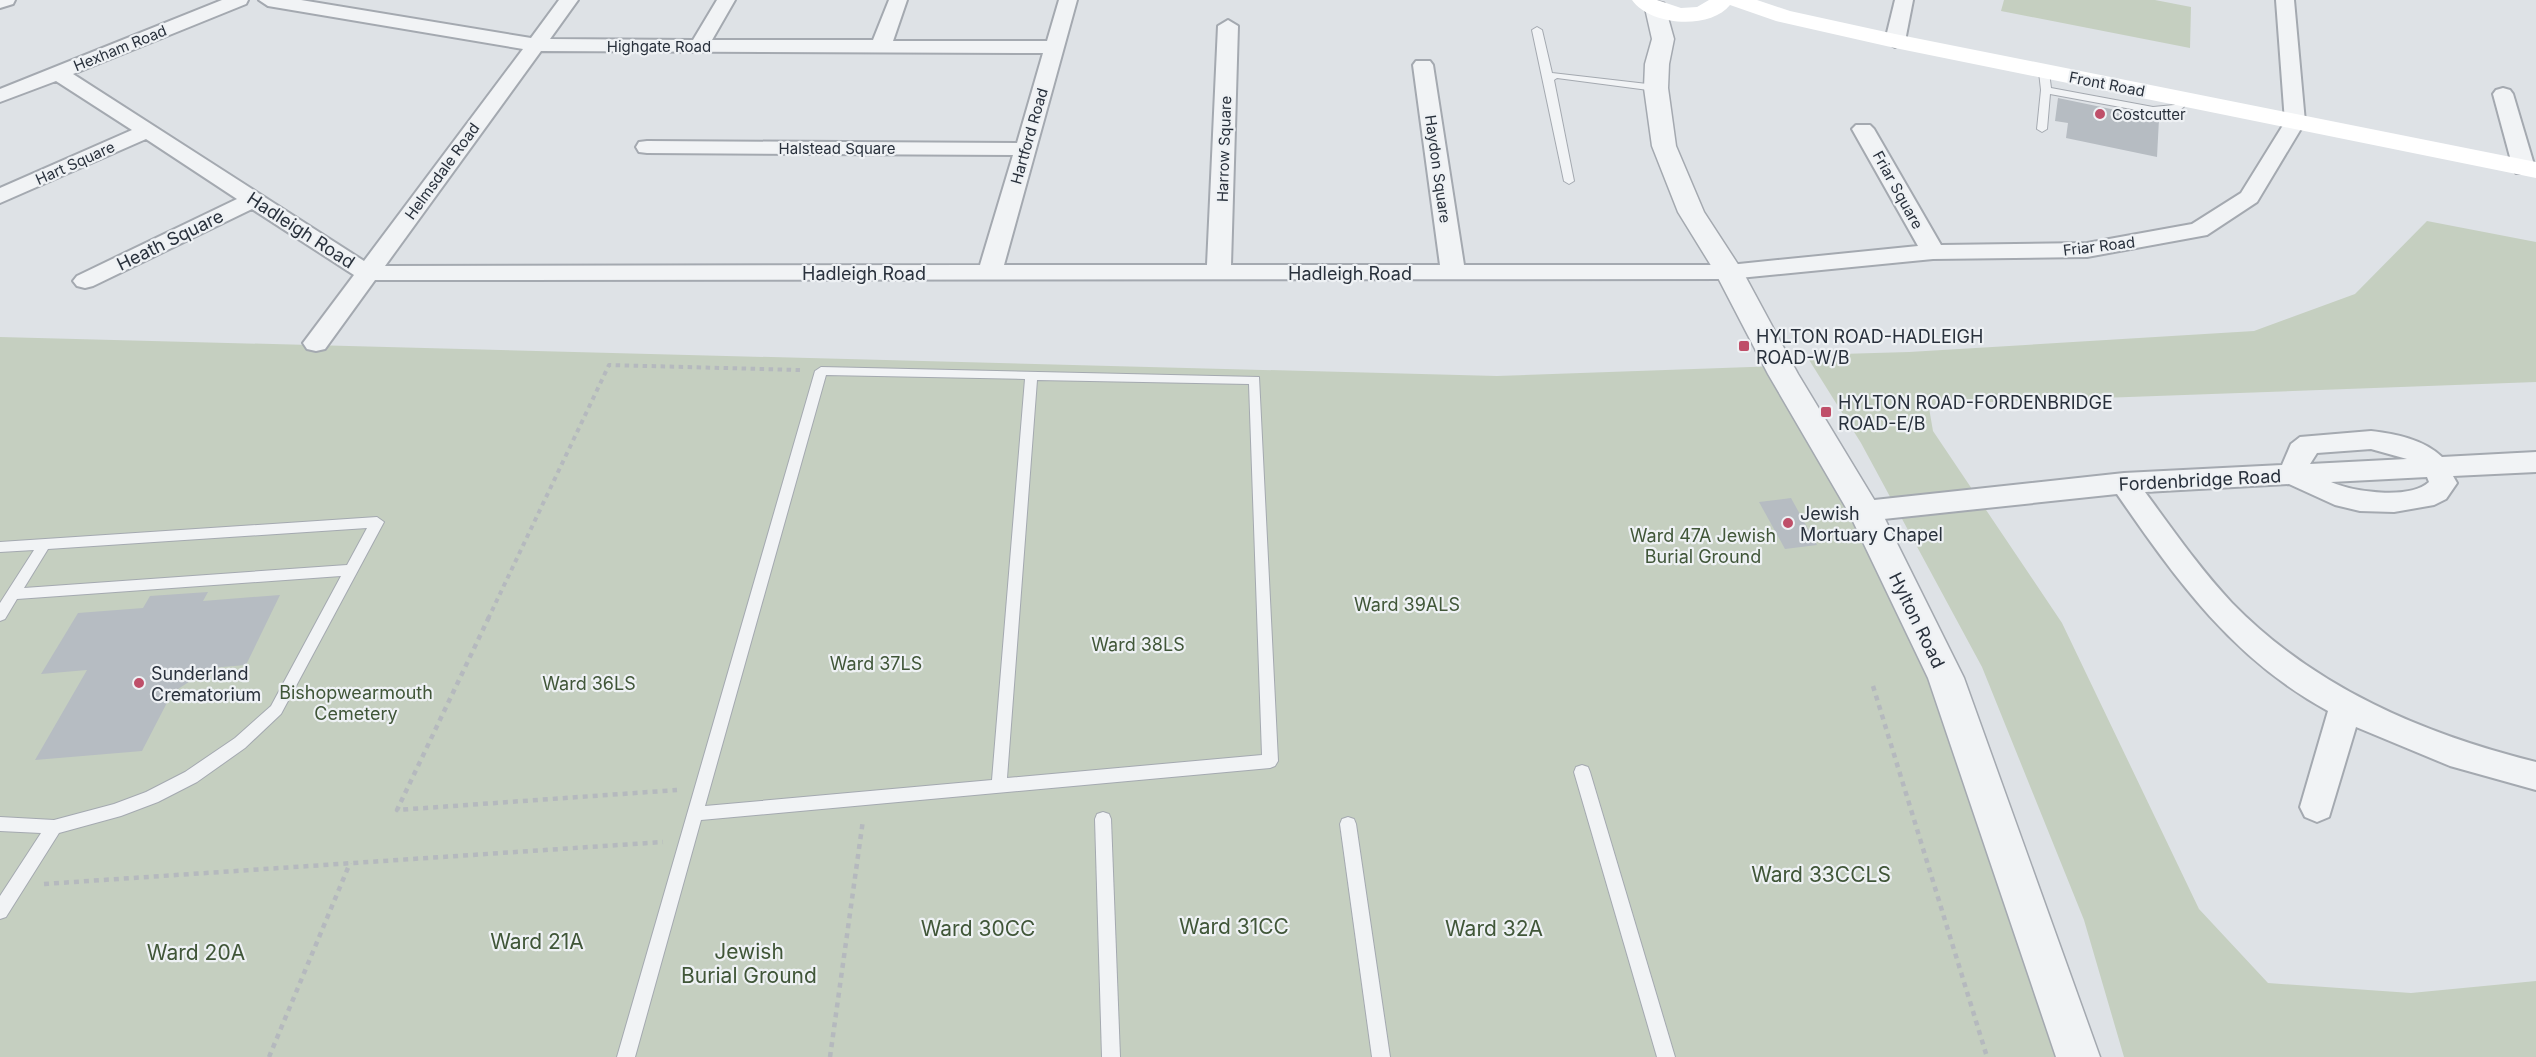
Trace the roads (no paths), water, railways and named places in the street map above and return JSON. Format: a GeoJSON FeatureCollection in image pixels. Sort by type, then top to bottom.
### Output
{"type":"FeatureCollection","features":[{"type":"Feature","properties":{"kind":"main road","name":"Front Road"},"geometry":{"type":"LineString","coordinates":[[1735,0],[1784,16],[1895,41],[2045,81],[2187,100],[2530,169]]}},
{"type":"Feature","properties":{"kind":"main road","name":"Front Road"},"geometry":{"type":"LineString","coordinates":[[1650,4],[1784,16]]}},
{"type":"Feature","properties":{"kind":"street"},"geometry":{"type":"LineString","coordinates":[[0,2],[6,0]]}},
{"type":"Feature","properties":{"kind":"street","name":"Hexham Road"},"geometry":{"type":"LineString","coordinates":[[0,96],[240,0]]}},
{"type":"Feature","properties":{"kind":"street","name":"Highgate Road"},"geometry":{"type":"LineString","coordinates":[[268,0],[535,45],[1054,47]]}},
{"type":"Feature","properties":{"kind":"street","name":"Helmsdale Road"},"geometry":{"type":"LineString","coordinates":[[316,343],[569,0]]}},
{"type":"Feature","properties":{"kind":"street"},"geometry":{"type":"LineString","coordinates":[[699,46],[726,0]]}},
{"type":"Feature","properties":{"kind":"street"},"geometry":{"type":"LineString","coordinates":[[881,46],[898,0]]}},
{"type":"Feature","properties":{"kind":"street","name":"Hartford Road"},"geometry":{"type":"LineString","coordinates":[[990,273],[1068,0]]}},
{"type":"Feature","properties":{"kind":"street"},"geometry":{"type":"LineString","coordinates":[[1895,41],[1904,0]]}},
{"type":"Feature","properties":{"kind":"street"},"geometry":{"type":"LineString","coordinates":[[2285,0],[2295,122]]}},
{"type":"Feature","properties":{"kind":"street","name":"Hylton Road"},"geometry":{"type":"LineString","coordinates":[[1650,4],[1663,39],[1657,64],[1658,115],[1669,157],[1691,212],[1729,272],[1783,374],[1865,511],[1946,678],[2078,1057]]}},
{"type":"Feature","properties":{"kind":"street"},"geometry":{"type":"LineString","coordinates":[[1663,39],[1708,9]]}},
{"type":"Feature","properties":{"kind":"street","name":"Harrow Square"},"geometry":{"type":"LineString","coordinates":[[1219,273],[1228,26]]}},
{"type":"Feature","properties":{"kind":"street","name":"Haydon Square"},"geometry":{"type":"LineString","coordinates":[[1423,65],[1453,273]]}},
{"type":"Feature","properties":{"kind":"street","name":"Hadleigh Road"},"geometry":{"type":"LineString","coordinates":[[58,73],[367,273],[1729,272]]}},
{"type":"Feature","properties":{"kind":"street"},"geometry":{"type":"LineString","coordinates":[[2503,94],[2530,169]]}},
{"type":"Feature","properties":{"kind":"street","name":"Friar Road"},"geometry":{"type":"LineString","coordinates":[[1729,272],[1933,252],[2087,250],[2199,230],[2249,197],[2295,122]]}},
{"type":"Feature","properties":{"kind":"street","name":"Friar Square"},"geometry":{"type":"LineString","coordinates":[[1863,129],[1933,252]]}},
{"type":"Feature","properties":{"kind":"street","name":"Hart Square"},"geometry":{"type":"LineString","coordinates":[[0,196],[149,130]]}},
{"type":"Feature","properties":{"kind":"street","name":"Halstead Square"},"geometry":{"type":"LineString","coordinates":[[647,147],[1026,148]]}},
{"type":"Feature","properties":{"kind":"street","name":"Heath Square"},"geometry":{"type":"LineString","coordinates":[[85,281],[254,199]]}},
{"type":"Feature","properties":{"kind":"street","name":"Fordenbridge Road"},"geometry":{"type":"LineString","coordinates":[[1865,511],[2124,483],[2536,462]]}},
{"type":"Feature","properties":{"kind":"street"},"geometry":{"type":"LineString","coordinates":[[2124,483],[2173,552],[2224,614],[2290,672],[2345,708],[2413,739],[2472,760],[2536,776]]}},
{"type":"Feature","properties":{"kind":"street"},"geometry":{"type":"LineString","coordinates":[[2317,807],[2345,708]]}},
{"type":"Feature","properties":{"kind":"lane"},"geometry":{"type":"LineString","coordinates":[[1537,30],[1569,181]]}},
{"type":"Feature","properties":{"kind":"lane"},"geometry":{"type":"LineString","coordinates":[[1549,79],[1555,75],[1656,88]]}},
{"type":"Feature","properties":{"kind":"lane"},"geometry":{"type":"LineString","coordinates":[[2042,129],[2045,81]]}},
{"type":"Feature","properties":{"kind":"lane"},"geometry":{"type":"LineString","coordinates":[[626,1057],[687,840],[821,371],[1255,380],[1270,761],[695,814]]}},
{"type":"Feature","properties":{"kind":"lane"},"geometry":{"type":"LineString","coordinates":[[999,786],[1030,377]]}},
{"type":"Feature","properties":{"kind":"lane"},"geometry":{"type":"LineString","coordinates":[[0,547],[377,522],[276,710],[240,743],[191,777],[152,797],[115,811],[54,827],[0,824]]}},
{"type":"Feature","properties":{"kind":"lane"},"geometry":{"type":"LineString","coordinates":[[0,615],[45,543]]}},
{"type":"Feature","properties":{"kind":"lane"},"geometry":{"type":"LineString","coordinates":[[14,594],[351,570]]}},
{"type":"Feature","properties":{"kind":"lane"},"geometry":{"type":"LineString","coordinates":[[1582,772],[1666,1057]]}},
{"type":"Feature","properties":{"kind":"lane"},"geometry":{"type":"LineString","coordinates":[[1103,819],[1111,1057]]}},
{"type":"Feature","properties":{"kind":"lane"},"geometry":{"type":"LineString","coordinates":[[1348,824],[1381,1057]]}},
{"type":"Feature","properties":{"kind":"lane"},"geometry":{"type":"LineString","coordinates":[[0,911],[54,827]]}},
{"type":"Feature","properties":{"kind":"place","name":"Costcutter"},"geometry":{"type":"Point","coordinates":[2100,114]}},
{"type":"Feature","properties":{"kind":"place","name":"HYLTON ROAD-HADLEIGH ROAD-W/B"},"geometry":{"type":"Point","coordinates":[1744,346]}},
{"type":"Feature","properties":{"kind":"place","name":"HYLTON ROAD-FORDENBRIDGE ROAD-E/B"},"geometry":{"type":"Point","coordinates":[1826,412]}},
{"type":"Feature","properties":{"kind":"place","name":"Jewish Mortuary Chapel"},"geometry":{"type":"Point","coordinates":[1788,523]}},
{"type":"Feature","properties":{"kind":"place","name":"Sunderland Crematorium"},"geometry":{"type":"Point","coordinates":[139,683]}},
{"type":"Feature","properties":{"kind":"park label","name":"Ward 47A Jewish Burial Ground"},"geometry":{"type":"Point","coordinates":[1703,545]}},
{"type":"Feature","properties":{"kind":"park label","name":"Ward 39ALS"},"geometry":{"type":"Point","coordinates":[1407,604]}},
{"type":"Feature","properties":{"kind":"park label","name":"Ward 38LS"},"geometry":{"type":"Point","coordinates":[1138,644]}},
{"type":"Feature","properties":{"kind":"park label","name":"Ward 37LS"},"geometry":{"type":"Point","coordinates":[876,663]}},
{"type":"Feature","properties":{"kind":"park label","name":"Ward 36LS"},"geometry":{"type":"Point","coordinates":[589,683]}},
{"type":"Feature","properties":{"kind":"park label","name":"Bishopwearmouth Cemetery"},"geometry":{"type":"Point","coordinates":[356,702]}},
{"type":"Feature","properties":{"kind":"park label","name":"Ward 33CCLS"},"geometry":{"type":"Point","coordinates":[1821,874]}},
{"type":"Feature","properties":{"kind":"park label","name":"Ward 31CC"},"geometry":{"type":"Point","coordinates":[1234,926]}},
{"type":"Feature","properties":{"kind":"park label","name":"Ward 30CC"},"geometry":{"type":"Point","coordinates":[978,928]}},
{"type":"Feature","properties":{"kind":"park label","name":"Ward 32A"},"geometry":{"type":"Point","coordinates":[1494,928]}},
{"type":"Feature","properties":{"kind":"park label","name":"Ward 21A"},"geometry":{"type":"Point","coordinates":[537,941]}},
{"type":"Feature","properties":{"kind":"park label","name":"Ward 20A"},"geometry":{"type":"Point","coordinates":[196,952]}},
{"type":"Feature","properties":{"kind":"park label","name":"Jewish Burial Ground"},"geometry":{"type":"Point","coordinates":[749,963]}}]}
